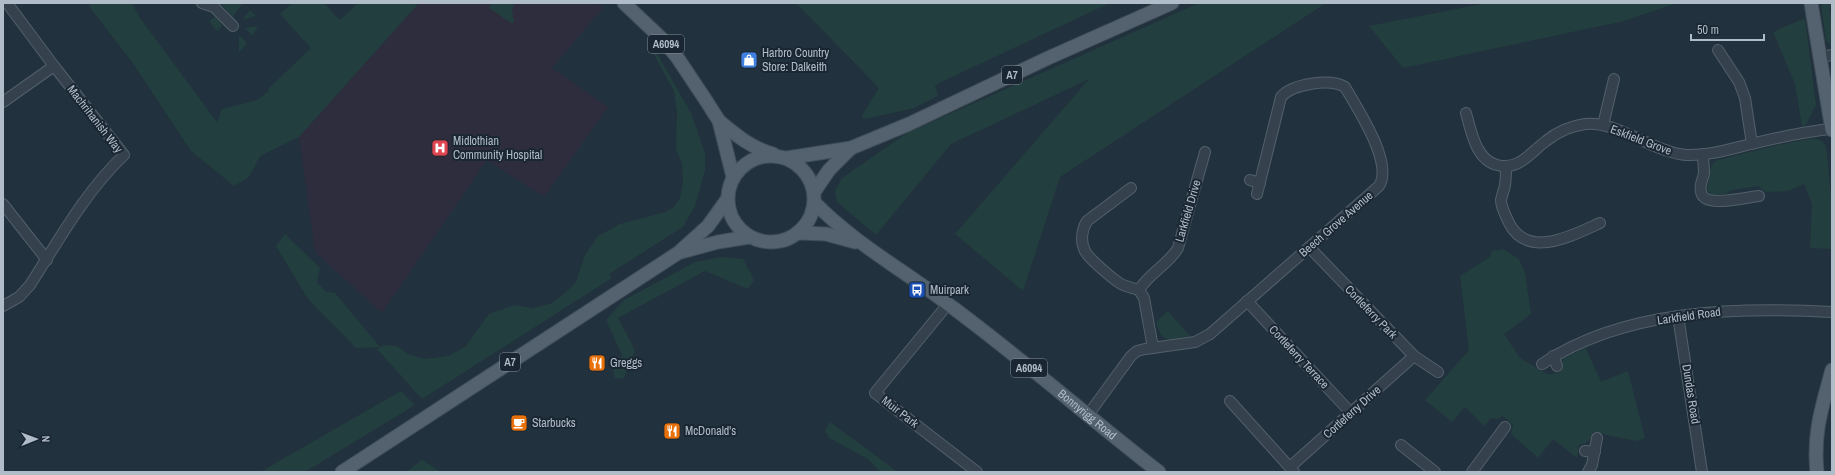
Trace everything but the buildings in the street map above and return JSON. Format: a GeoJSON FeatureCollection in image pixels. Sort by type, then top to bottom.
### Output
{"type":"FeatureCollection","features":[{"type":"Feature","properties":{"kind":"main road","name":"A6094"},"geometry":{"type":"LineString","coordinates":[[624,3],[662,39],[677,57],[718,121],[727,151],[732,177]]}},
{"type":"Feature","properties":{"kind":"main road","name":"A7"},"geometry":{"type":"LineString","coordinates":[[781,157],[851,148],[909,124],[1048,58],[1172,3]]}},
{"type":"Feature","properties":{"kind":"main road"},"geometry":{"type":"LineString","coordinates":[[1811,3],[1826,56],[1832,129]]}},
{"type":"Feature","properties":{"kind":"main road","name":"A6094"},"geometry":{"type":"LineString","coordinates":[[718,121],[754,147],[781,157]]}},
{"type":"Feature","properties":{"kind":"main road","name":"A7"},"geometry":{"type":"LineString","coordinates":[[814,198],[829,170],[851,148]]}},
{"type":"Feature","properties":{"kind":"main road"},"geometry":{"type":"LineString","coordinates":[[765,156],[781,157],[800,167],[806,174],[814,198],[810,220],[799,233],[788,240],[774,243],[762,242],[750,237],[737,226],[731,216],[726,201],[732,177],[751,161],[765,156]]}},
{"type":"Feature","properties":{"kind":"main road","name":"Bonnyrigg Road"},"geometry":{"type":"LineString","coordinates":[[814,198],[832,221],[860,243],[948,304],[1159,472]]}},
{"type":"Feature","properties":{"kind":"main road","name":"A7"},"geometry":{"type":"LineString","coordinates":[[342,472],[678,253],[708,226],[726,201]]}},
{"type":"Feature","properties":{"kind":"main road","name":"Bonnyrigg Road"},"geometry":{"type":"LineString","coordinates":[[799,233],[826,234],[860,243]]}},
{"type":"Feature","properties":{"kind":"main road","name":"A7"},"geometry":{"type":"LineString","coordinates":[[678,253],[718,242],[750,237]]}},
{"type":"Feature","properties":{"kind":"main road"},"geometry":{"type":"LineString","coordinates":[[1817,472],[1815,440],[1832,370]]}},
{"type":"Feature","properties":{"kind":"street","name":"Machrihanish Way"},"geometry":{"type":"LineString","coordinates":[[3,306],[19,297],[30,286],[88,194],[107,171],[124,155],[7,3]]}},
{"type":"Feature","properties":{"kind":"street"},"geometry":{"type":"LineString","coordinates":[[202,3],[214,8],[233,26]]}},
{"type":"Feature","properties":{"kind":"street"},"geometry":{"type":"LineString","coordinates":[[1718,50],[1739,82],[1745,98],[1752,144]]}},
{"type":"Feature","properties":{"kind":"street"},"geometry":{"type":"LineString","coordinates":[[3,102],[54,66]]}},
{"type":"Feature","properties":{"kind":"street","name":"Eskfield Grove"},"geometry":{"type":"LineString","coordinates":[[1603,126],[1614,79]]}},
{"type":"Feature","properties":{"kind":"street","name":"Beech Grove Avenue"},"geometry":{"type":"LineString","coordinates":[[1088,415],[1131,356],[1137,351],[1195,342],[1203,339],[1379,186],[1384,175],[1372,132],[1344,87],[1338,83],[1327,82],[1290,90],[1281,97],[1257,194]]}},
{"type":"Feature","properties":{"kind":"street"},"geometry":{"type":"LineString","coordinates":[[1466,113],[1472,135],[1479,151],[1488,162],[1498,166],[1506,166],[1505,184],[1501,200],[1503,212],[1512,230],[1533,243],[1547,242],[1566,238],[1600,223]]}},
{"type":"Feature","properties":{"kind":"street","name":"Eskfield Grove"},"geometry":{"type":"LineString","coordinates":[[1506,166],[1524,161],[1546,141],[1561,132],[1578,125],[1590,123],[1603,126],[1667,151],[1686,155],[1726,151],[1752,144],[1832,129]]}},
{"type":"Feature","properties":{"kind":"street","name":"Larkfield Drive"},"geometry":{"type":"LineString","coordinates":[[1139,290],[1144,281],[1169,260],[1178,248],[1204,152]]}},
{"type":"Feature","properties":{"kind":"street"},"geometry":{"type":"LineString","coordinates":[[1703,154],[1704,174],[1700,184],[1701,194],[1705,198],[1714,202],[1759,196]]}},
{"type":"Feature","properties":{"kind":"street"},"geometry":{"type":"LineString","coordinates":[[1250,180],[1260,183]]}},
{"type":"Feature","properties":{"kind":"street"},"geometry":{"type":"LineString","coordinates":[[1131,188],[1087,221],[1083,228],[1082,238],[1084,250],[1089,256],[1120,283],[1139,290],[1144,298],[1153,348]]}},
{"type":"Feature","properties":{"kind":"street"},"geometry":{"type":"LineString","coordinates":[[3,204],[47,260]]}},
{"type":"Feature","properties":{"kind":"street","name":"Cortleferry Park"},"geometry":{"type":"LineString","coordinates":[[1309,247],[1414,356],[1438,372]]}},
{"type":"Feature","properties":{"kind":"street","name":"Cortleferry Terrace"},"geometry":{"type":"LineString","coordinates":[[1247,301],[1351,413]]}},
{"type":"Feature","properties":{"kind":"street","name":"Muir Park"},"geometry":{"type":"LineString","coordinates":[[948,304],[875,392],[977,472]]}},
{"type":"Feature","properties":{"kind":"street","name":"Larkfield Road"},"geometry":{"type":"LineString","coordinates":[[1542,364],[1555,361],[1581,341],[1605,333],[1678,316],[1738,310],[1770,309],[1832,312]]}},
{"type":"Feature","properties":{"kind":"street","name":"Dundas Road"},"geometry":{"type":"LineString","coordinates":[[1678,316],[1702,472]]}},
{"type":"Feature","properties":{"kind":"street","name":"Cortleferry Drive"},"geometry":{"type":"LineString","coordinates":[[1292,469],[1414,356]]}},
{"type":"Feature","properties":{"kind":"street"},"geometry":{"type":"LineString","coordinates":[[1230,401],[1235,413],[1283,462],[1292,469]]}},
{"type":"Feature","properties":{"kind":"street"},"geometry":{"type":"LineString","coordinates":[[1472,472],[1505,427]]}},
{"type":"Feature","properties":{"kind":"street"},"geometry":{"type":"LineString","coordinates":[[1588,472],[1592,465],[1597,438]]}},
{"type":"Feature","properties":{"kind":"street"},"geometry":{"type":"LineString","coordinates":[[1405,445],[1435,472]]}},
{"type":"Feature","properties":{"kind":"street"},"geometry":{"type":"LineString","coordinates":[[1584,451],[1595,452]]}},
{"type":"Feature","properties":{"kind":"shaded area","name":"Midlothian Community Hospital"},"geometry":{"type":"Polygon","coordinates":[[[419,3],[598,3],[603,8],[552,68],[608,107],[544,197],[487,160],[382,313],[315,252],[299,137],[419,3]]]}},
{"type":"Feature","properties":{"kind":"green space"},"geometry":{"type":"Polygon","coordinates":[[[89,3],[132,3],[140,18],[217,122],[222,109],[257,100],[269,91],[267,90],[311,48],[280,14],[292,3],[324,3],[340,20],[358,3],[419,3],[299,137],[260,156],[249,177],[234,186],[191,151],[132,62],[91,9],[89,3]]]}},
{"type":"Feature","properties":{"kind":"green space"},"geometry":{"type":"Polygon","coordinates":[[[220,3],[243,3],[233,17],[220,3]]]}},
{"type":"Feature","properties":{"kind":"green space"},"geometry":{"type":"Polygon","coordinates":[[[491,3],[515,3],[512,9],[514,22],[511,23],[489,8],[491,3]]]}},
{"type":"Feature","properties":{"kind":"green space"},"geometry":{"type":"Polygon","coordinates":[[[796,3],[1110,3],[935,85],[938,96],[914,108],[866,119],[861,117],[879,88],[796,3]]]}},
{"type":"Feature","properties":{"kind":"green space"},"geometry":{"type":"Polygon","coordinates":[[[1199,3],[1326,3],[1060,177],[1023,291],[955,234],[1089,79],[951,144],[876,235],[837,202],[835,190],[842,178],[907,133],[1199,3]]]}},
{"type":"Feature","properties":{"kind":"green space"},"geometry":{"type":"Polygon","coordinates":[[[1487,3],[1677,3],[1624,21],[1403,68],[1369,26],[1487,3]]]}},
{"type":"Feature","properties":{"kind":"green space"},"geometry":{"type":"Polygon","coordinates":[[[1821,3],[1832,3],[1832,7],[1829,7],[1832,23],[1832,46],[1826,41],[1821,3]]]}},
{"type":"Feature","properties":{"kind":"green space"},"geometry":{"type":"Polygon","coordinates":[[[250,10],[256,16],[242,20],[250,10]]]}},
{"type":"Feature","properties":{"kind":"green space"},"geometry":{"type":"Polygon","coordinates":[[[215,17],[219,20],[222,26],[217,31],[209,21],[215,17]]]}},
{"type":"Feature","properties":{"kind":"green space"},"geometry":{"type":"Polygon","coordinates":[[[1805,18],[1816,105],[1806,125],[1802,126],[1795,84],[1773,32],[1805,18]]]}},
{"type":"Feature","properties":{"kind":"green space"},"geometry":{"type":"Polygon","coordinates":[[[258,26],[252,36],[245,28],[258,26]]]}},
{"type":"Feature","properties":{"kind":"green space"},"geometry":{"type":"Polygon","coordinates":[[[239,35],[247,43],[239,53],[239,35]]]}},
{"type":"Feature","properties":{"kind":"green space"},"geometry":{"type":"Polygon","coordinates":[[[651,43],[691,113],[705,153],[705,170],[695,206],[683,227],[609,274],[612,278],[422,399],[377,349],[385,345],[397,346],[408,354],[425,359],[448,356],[465,347],[489,314],[514,305],[532,308],[550,304],[565,293],[576,282],[585,255],[598,236],[620,224],[665,212],[674,207],[680,198],[683,182],[682,164],[676,149],[677,112],[674,91],[648,44],[651,43]]]}},
{"type":"Feature","properties":{"kind":"green space"},"geometry":{"type":"Polygon","coordinates":[[[1814,138],[1822,141],[1826,146],[1832,204],[1832,249],[1810,248],[1812,204],[1804,184],[1788,191],[1765,192],[1758,186],[1732,190],[1725,194],[1713,195],[1708,191],[1707,186],[1710,170],[1715,161],[1773,146],[1814,138]]]}},
{"type":"Feature","properties":{"kind":"green space"},"geometry":{"type":"Polygon","coordinates":[[[285,234],[320,268],[317,283],[327,292],[335,293],[380,347],[356,348],[308,299],[276,246],[285,234]]]}},
{"type":"Feature","properties":{"kind":"green space"},"geometry":{"type":"Polygon","coordinates":[[[1503,249],[1519,259],[1525,273],[1531,314],[1504,334],[1520,358],[1549,375],[1560,372],[1563,359],[1586,348],[1601,382],[1628,371],[1645,438],[1636,441],[1593,432],[1588,441],[1579,445],[1577,458],[1553,439],[1538,458],[1511,434],[1513,425],[1503,416],[1498,419],[1491,418],[1484,426],[1465,407],[1452,422],[1425,400],[1469,350],[1460,276],[1490,257],[1492,251],[1503,249]]]}},
{"type":"Feature","properties":{"kind":"green space"},"geometry":{"type":"Polygon","coordinates":[[[721,257],[743,259],[754,280],[748,289],[705,271],[618,318],[635,350],[624,378],[615,379],[613,371],[622,355],[606,320],[624,300],[695,262],[721,257]]]}},
{"type":"Feature","properties":{"kind":"green space"},"geometry":{"type":"Polygon","coordinates":[[[1168,311],[1190,336],[1168,339],[1161,335],[1156,322],[1168,311]]]}},
{"type":"Feature","properties":{"kind":"green space"},"geometry":{"type":"Polygon","coordinates":[[[401,391],[415,405],[305,472],[260,472],[401,391]]]}},
{"type":"Feature","properties":{"kind":"green space"},"geometry":{"type":"Polygon","coordinates":[[[830,422],[898,472],[880,472],[868,459],[829,438],[825,430],[830,422]]]}},
{"type":"Feature","properties":{"kind":"green space"},"geometry":{"type":"Polygon","coordinates":[[[422,460],[441,472],[406,472],[422,460]]]}},
{"type":"Feature","properties":{"kind":"place","name":"Harbro Country Store: Dalkeith"},"geometry":{"type":"Point","coordinates":[749,60]}},
{"type":"Feature","properties":{"kind":"place","name":"Midlothian Community Hospital"},"geometry":{"type":"Point","coordinates":[440,148]}},
{"type":"Feature","properties":{"kind":"place","name":"Muirpark"},"geometry":{"type":"Point","coordinates":[917,290]}},
{"type":"Feature","properties":{"kind":"place","name":"Greggs"},"geometry":{"type":"Point","coordinates":[597,363]}},
{"type":"Feature","properties":{"kind":"place","name":"Starbucks"},"geometry":{"type":"Point","coordinates":[519,423]}},
{"type":"Feature","properties":{"kind":"place","name":"McDonald's"},"geometry":{"type":"Point","coordinates":[672,431]}}]}
